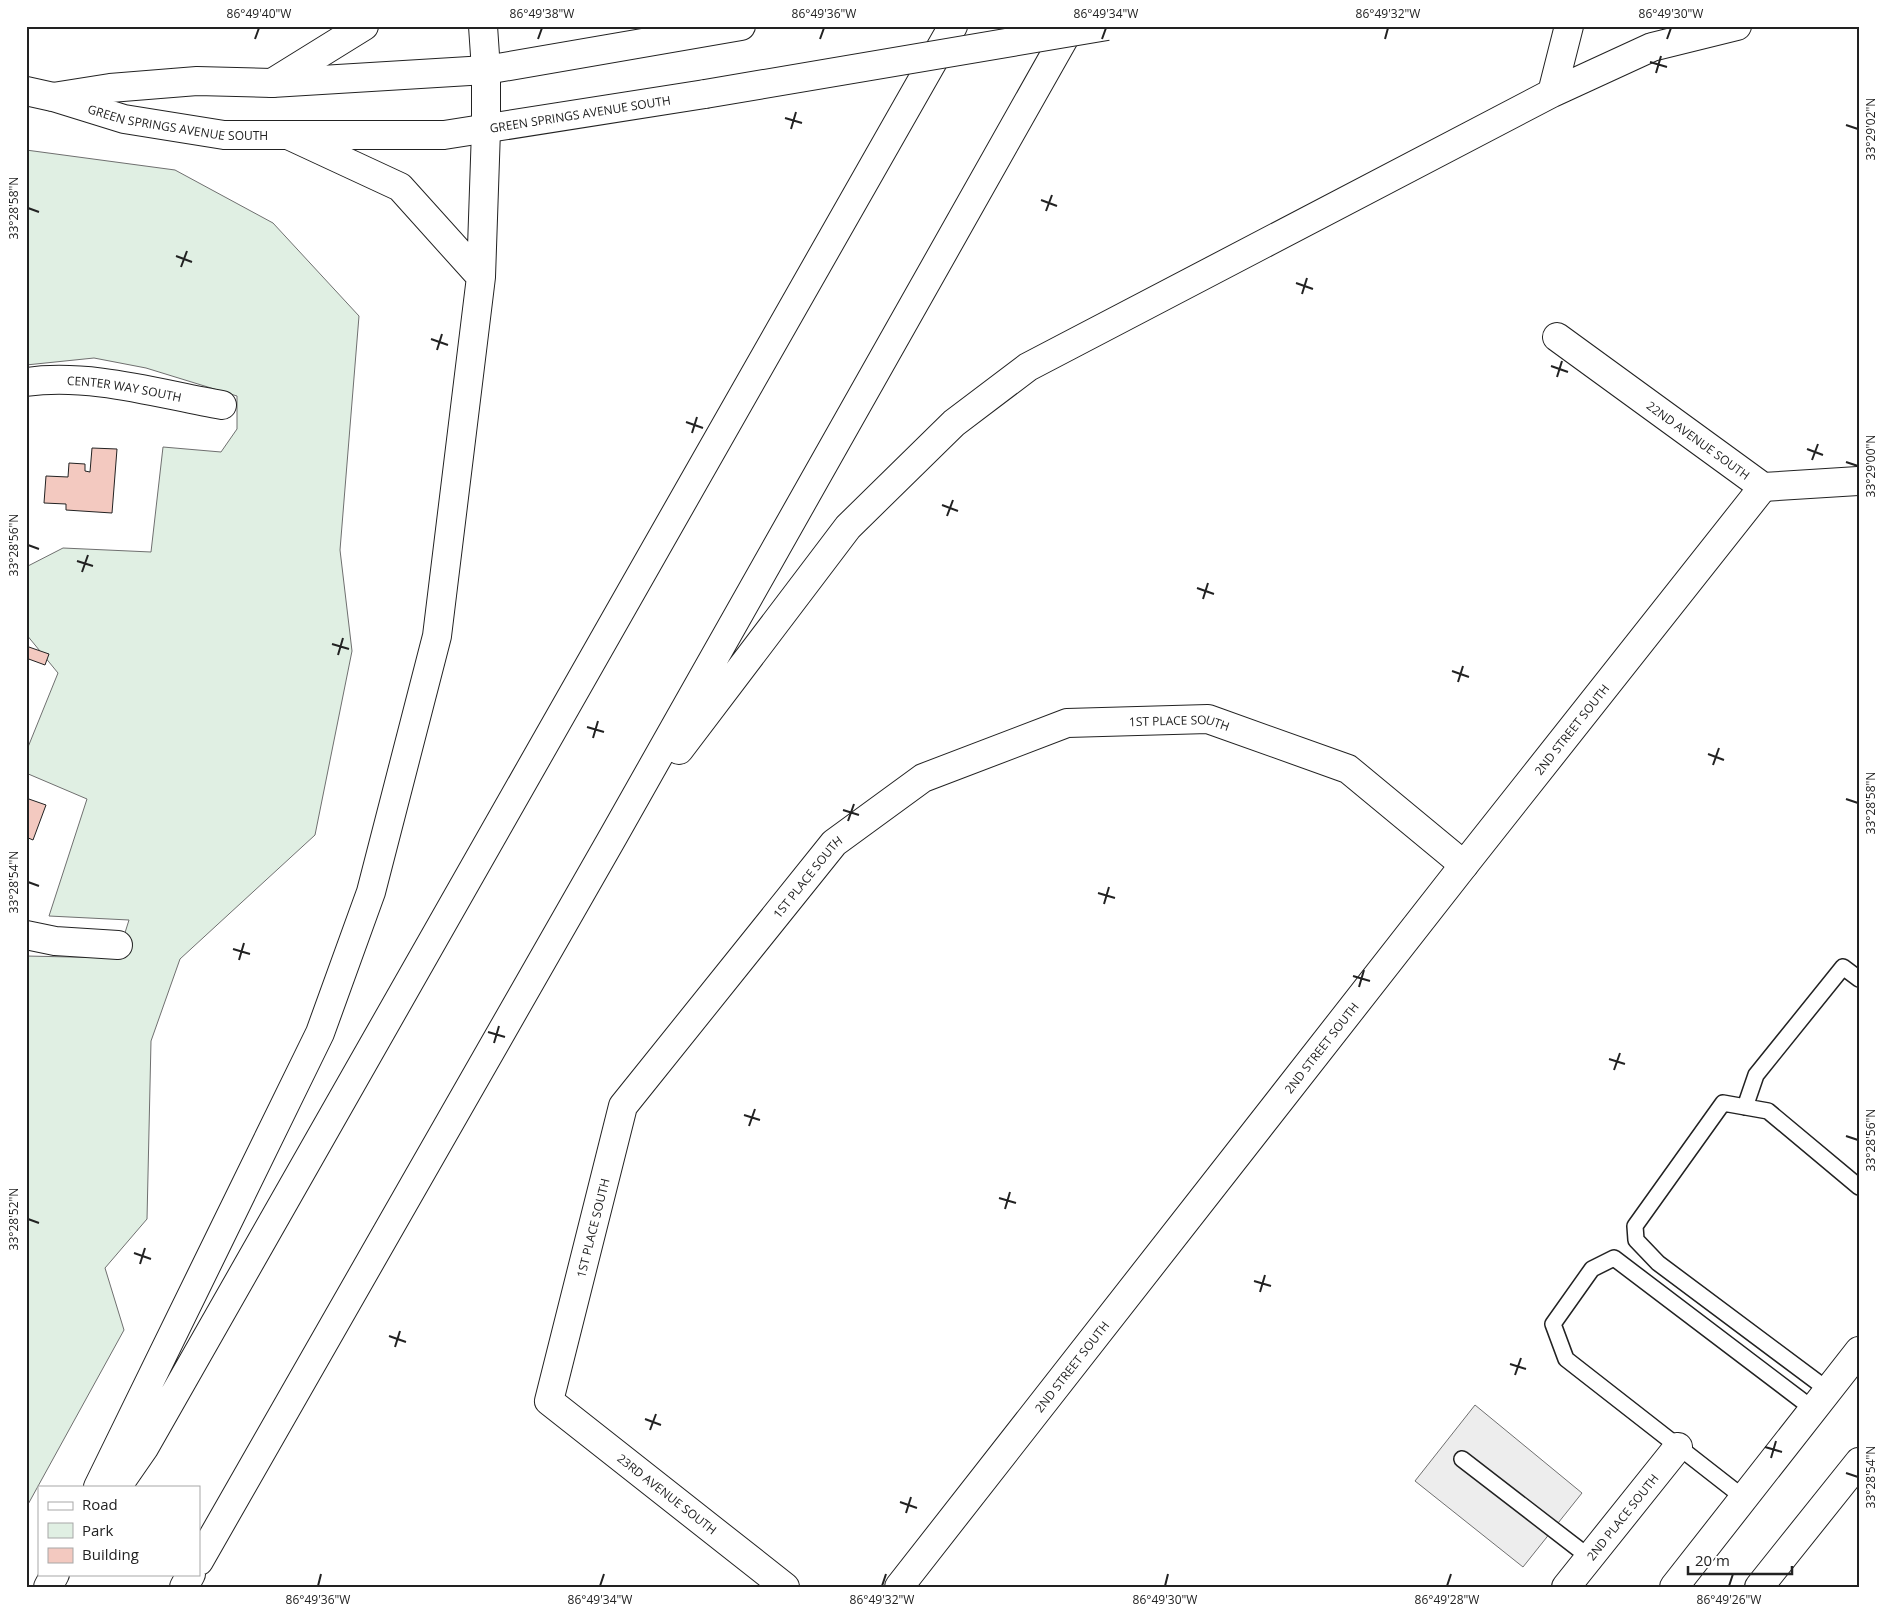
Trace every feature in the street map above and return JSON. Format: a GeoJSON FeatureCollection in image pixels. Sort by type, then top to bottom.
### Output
{"type":"FeatureCollection","features":[{"type":"Feature","properties":{"kind":"main road"},"geometry":{"type":"LineString","coordinates":[[272,83],[364,26]]}},
{"type":"Feature","properties":{"kind":"main road"},"geometry":{"type":"LineString","coordinates":[[98,1486],[320,1033],[370,892],[436,636],[481,276],[486,130],[486,70],[483,26]]}},
{"type":"Feature","properties":{"kind":"main road"},"geometry":{"type":"LineString","coordinates":[[118,1486],[144,1448],[953,26]]}},
{"type":"Feature","properties":{"kind":"main road"},"geometry":{"type":"LineString","coordinates":[[200,1559],[614,835],[1071,26]]}},
{"type":"Feature","properties":{"kind":"main road","name":"GREEN SPRINGS AVENUE SOUTH"},"geometry":{"type":"LineString","coordinates":[[26,91],[53,97],[124,119],[224,135],[444,135],[486,130],[705,94],[1107,26]]}},
{"type":"Feature","properties":{"kind":"main road"},"geometry":{"type":"LineString","coordinates":[[1552,93],[1569,26]]}},
{"type":"Feature","properties":{"kind":"main road"},"geometry":{"type":"LineString","coordinates":[[614,835],[848,527],[954,423],[1028,367],[1552,93],[1652,47],[1737,26]]}},
{"type":"Feature","properties":{"kind":"main road","name":"GREEN SPRINGS AVENUE SOUTH"},"geometry":{"type":"LineString","coordinates":[[53,97],[110,88],[197,81],[272,83],[486,70],[732,28]]}},
{"type":"Feature","properties":{"kind":"main road"},"geometry":{"type":"LineString","coordinates":[[288,135],[400,187],[481,276]]}},
{"type":"Feature","properties":{"kind":"main road","name":"22ND AVENUE SOUTH"},"geometry":{"type":"LineString","coordinates":[[1556,337],[1763,487],[1858,481]]}},
{"type":"Feature","properties":{"kind":"main road","name":"CENTER WAY SOUTH"},"geometry":{"type":"LineString","coordinates":[[26,382],[45,379],[93,382],[222,405]]}},
{"type":"Feature","properties":{"kind":"main road","name":"2ND STREET SOUTH"},"geometry":{"type":"LineString","coordinates":[[899,1587],[1464,865],[1763,487]]}},
{"type":"Feature","properties":{"kind":"main road","name":"1ST PLACE SOUTH"},"geometry":{"type":"LineString","coordinates":[[549,1401],[623,1106],[834,843],[923,778],[1067,723],[1208,719],[1348,769],[1464,865]]}},
{"type":"Feature","properties":{"kind":"main road"},"geometry":{"type":"LineString","coordinates":[[26,935],[55,942],[118,945]]}},
{"type":"Feature","properties":{"kind":"main road"},"geometry":{"type":"LineString","coordinates":[[1674,1587],[1859,1351]]}},
{"type":"Feature","properties":{"kind":"main road","name":"23RD AVENUE SOUTH"},"geometry":{"type":"LineString","coordinates":[[549,1401],[786,1587]]}},
{"type":"Feature","properties":{"kind":"main road","name":"2ND PLACE SOUTH"},"geometry":{"type":"LineString","coordinates":[[1566,1587],[1678,1447]]}},
{"type":"Feature","properties":{"kind":"main road"},"geometry":{"type":"LineString","coordinates":[[1759,1587],[1859,1462]]}},
{"type":"Feature","properties":{"kind":"lane"},"geometry":{"type":"LineString","coordinates":[[1745,1107],[1756,1075],[1843,967],[1859,979]]}},
{"type":"Feature","properties":{"kind":"lane"},"geometry":{"type":"LineString","coordinates":[[1821,1400],[1658,1263],[1636,1240],[1635,1226],[1723,1103],[1768,1110],[1859,1187]]}},
{"type":"Feature","properties":{"kind":"lane"},"geometry":{"type":"LineString","coordinates":[[1744,1498],[1566,1359],[1553,1324],[1592,1269],[1614,1258],[1821,1400]]}},
{"type":"Feature","properties":{"kind":"lane"},"geometry":{"type":"LineString","coordinates":[[1462,1459],[1589,1557]]}},
{"type":"Feature","properties":{"kind":"green space"},"geometry":{"type":"Polygon","coordinates":[[[26,150],[175,170],[273,223],[359,316],[340,550],[352,651],[315,835],[180,959],[151,1041],[147,1219],[105,1268],[124,1330],[26,1508],[26,956],[117,958],[129,920],[49,916],[87,799],[26,773],[26,752],[58,673],[26,634],[26,567],[63,548],[151,552],[163,447],[221,452],[237,429],[237,396],[146,368],[94,358],[26,365],[26,150]]]}},
{"type":"Feature","properties":{"kind":"shaded area"},"geometry":{"type":"Polygon","coordinates":[[[1475,1405],[1582,1493],[1523,1567],[1415,1481],[1475,1405]]]}},
{"type":"Feature","properties":{"kind":"building"},"geometry":{"type":"Polygon","coordinates":[[[92,448],[117,449],[112,513],[66,510],[66,504],[44,503],[46,476],[68,477],[69,463],[85,464],[85,471],[90,472],[92,448]]]}},
{"type":"Feature","properties":{"kind":"building"},"geometry":{"type":"Polygon","coordinates":[[[26,646],[49,654],[45,665],[26,658],[26,646]]]}},
{"type":"Feature","properties":{"kind":"building"},"geometry":{"type":"Polygon","coordinates":[[[26,798],[46,805],[33,840],[26,837],[26,798]]]}}]}
